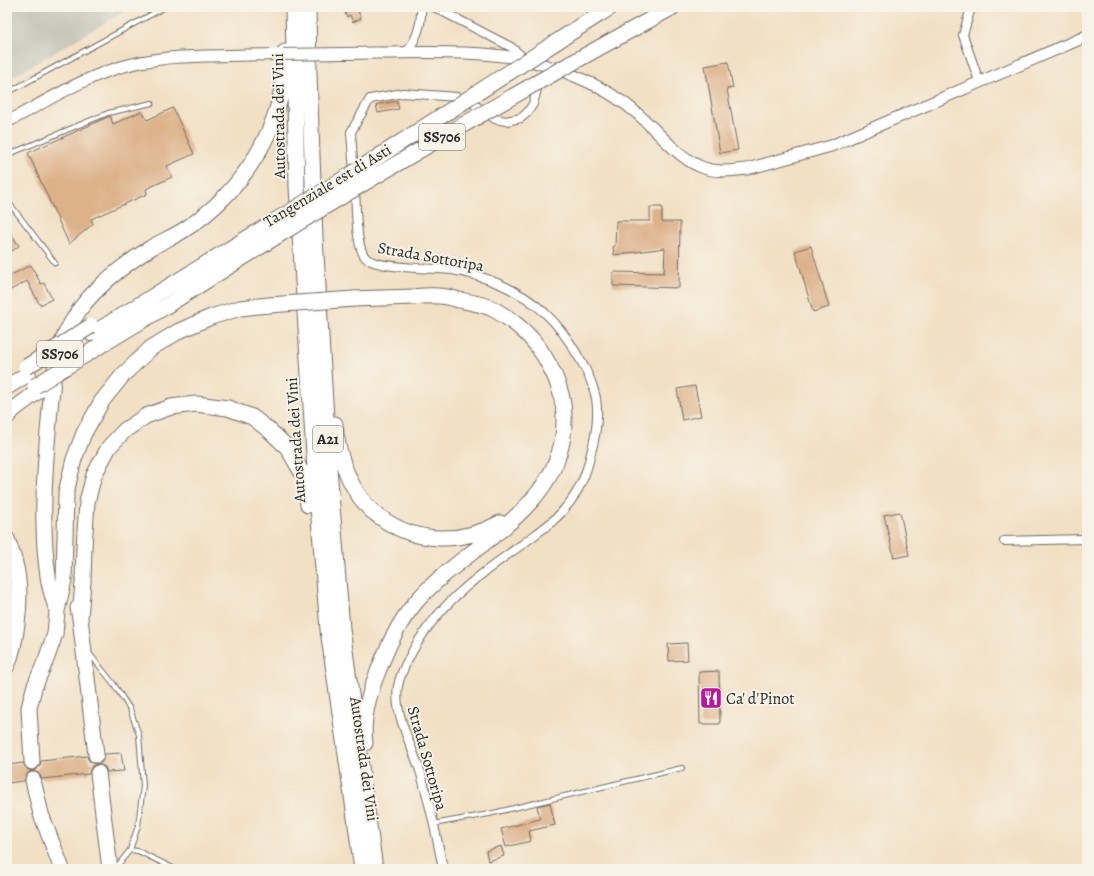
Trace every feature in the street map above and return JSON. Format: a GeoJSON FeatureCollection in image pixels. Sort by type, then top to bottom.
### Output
{"type":"FeatureCollection","features":[{"type":"Feature","properties":{"kind":"highway"},"geometry":{"type":"LineString","coordinates":[[57,611],[48,577],[44,538],[44,480],[51,395],[56,364],[65,335],[80,309],[102,285],[127,264],[204,217],[227,195],[246,172],[262,145],[274,120],[282,92],[285,66],[284,7]]}},
{"type":"Feature","properties":{"kind":"highway","name":"Autostrada dei Vini"},"geometry":{"type":"LineString","coordinates":[[294,7],[297,187],[315,469],[328,630],[362,869]]}},
{"type":"Feature","properties":{"kind":"highway","name":"Autostrada dei Vini"},"geometry":{"type":"LineString","coordinates":[[308,7],[308,73],[315,238],[329,468],[342,628],[375,869]]}},
{"type":"Feature","properties":{"kind":"highway","name":"Tangenziale est di Asti"},"geometry":{"type":"LineString","coordinates":[[7,403],[31,380],[160,302],[272,231],[350,175],[611,7]]}},
{"type":"Feature","properties":{"kind":"highway","name":"Tangenziale est di Asti"},"geometry":{"type":"LineString","coordinates":[[272,231],[360,185],[482,113],[673,7]]}},
{"type":"Feature","properties":{"kind":"highway"},"geometry":{"type":"LineString","coordinates":[[315,238],[325,262],[336,435],[344,466],[355,489],[368,508],[390,524],[413,535],[439,539],[464,536],[492,527],[522,512]]}},
{"type":"Feature","properties":{"kind":"highway"},"geometry":{"type":"LineString","coordinates":[[32,762],[29,708],[34,688],[48,657],[55,634],[57,611],[64,580],[66,493],[74,460],[84,433],[102,401],[123,375],[151,348],[179,331],[211,317],[240,308],[269,304],[440,296],[494,309],[520,327],[539,346],[554,373],[562,398],[564,423],[561,449],[550,476],[537,496],[522,512],[447,571],[416,602],[396,630],[372,685],[367,707],[364,739],[382,869]]}},
{"type":"Feature","properties":{"kind":"highway"},"geometry":{"type":"LineString","coordinates":[[7,417],[13,410],[31,380],[95,341],[129,334],[160,302]]}},
{"type":"Feature","properties":{"kind":"highway"},"geometry":{"type":"LineString","coordinates":[[7,379],[31,380]]}},
{"type":"Feature","properties":{"kind":"highway","name":"Tangenziale est di Asti"},"geometry":{"type":"LineString","coordinates":[[7,387],[31,380]]}},
{"type":"Feature","properties":{"kind":"highway"},"geometry":{"type":"LineString","coordinates":[[80,618],[87,502],[94,475],[109,447],[126,430],[146,416],[171,407],[196,404],[228,408],[252,417],[269,430],[286,447],[305,478],[314,554],[328,630]]}},
{"type":"Feature","properties":{"kind":"highway"},"geometry":{"type":"LineString","coordinates":[[65,536],[72,581],[80,618],[96,755]]}},
{"type":"Feature","properties":{"kind":"highway"},"geometry":{"type":"LineString","coordinates":[[7,538],[18,580],[18,604],[15,636],[7,666]]}},
{"type":"Feature","properties":{"kind":"highway"},"geometry":{"type":"LineString","coordinates":[[98,773],[110,869]]}},
{"type":"Feature","properties":{"kind":"highway"},"geometry":{"type":"LineString","coordinates":[[33,780],[41,814],[62,869]]}},
{"type":"Feature","properties":{"kind":"street"},"geometry":{"type":"LineString","coordinates":[[406,53],[414,42],[419,31],[421,7]]}},
{"type":"Feature","properties":{"kind":"street"},"geometry":{"type":"LineString","coordinates":[[434,7],[511,47],[525,59]]}},
{"type":"Feature","properties":{"kind":"street"},"geometry":{"type":"LineString","coordinates":[[969,7],[970,11],[963,35],[979,81]]}},
{"type":"Feature","properties":{"kind":"street"},"geometry":{"type":"LineString","coordinates":[[7,122],[91,78],[130,64],[172,57],[449,52],[483,54],[525,59],[591,83],[616,98],[638,114],[688,160],[710,170],[722,171],[747,169],[831,146],[979,81],[1087,36]]}},
{"type":"Feature","properties":{"kind":"street","name":"Strada Sottoripa"},"geometry":{"type":"LineString","coordinates":[[443,869],[420,774],[397,701],[398,685],[403,669],[423,633],[441,610],[471,582],[551,523],[566,508],[577,491],[589,463],[595,437],[597,419],[596,398],[588,374],[565,337],[544,312],[522,296],[482,277],[454,271],[382,265],[367,259],[360,248],[358,234],[351,132],[370,99],[403,93],[457,96],[468,100],[495,119],[506,121],[521,118],[527,113],[533,104],[540,77],[547,67]]}},
{"type":"Feature","properties":{"kind":"street"},"geometry":{"type":"LineString","coordinates":[[1004,541],[1087,539]]}},
{"type":"Feature","properties":{"kind":"lane"},"geometry":{"type":"LineString","coordinates":[[7,93],[165,7]]}},
{"type":"Feature","properties":{"kind":"lane"},"geometry":{"type":"LineString","coordinates":[[7,155],[108,113],[152,103]]}},
{"type":"Feature","properties":{"kind":"lane"},"geometry":{"type":"LineString","coordinates":[[7,200],[55,263]]}},
{"type":"Feature","properties":{"kind":"lane"},"geometry":{"type":"LineString","coordinates":[[83,646],[113,683],[130,709],[139,735],[143,786],[138,826],[130,850],[115,869]]}},
{"type":"Feature","properties":{"kind":"lane"},"geometry":{"type":"LineString","coordinates":[[433,824],[489,814],[682,768]]}},
{"type":"Feature","properties":{"kind":"lane"},"geometry":{"type":"LineString","coordinates":[[130,850],[138,851],[175,869]]}},
{"type":"Feature","properties":{"kind":"shaded area"},"geometry":{"type":"Polygon","coordinates":[[[7,7],[132,7],[7,80],[7,7]]]}},
{"type":"Feature","properties":{"kind":"building"},"geometry":{"type":"Polygon","coordinates":[[[342,7],[364,7],[358,11],[361,18],[353,22],[350,15],[347,17],[342,7]]]}},
{"type":"Feature","properties":{"kind":"building"},"geometry":{"type":"Polygon","coordinates":[[[728,62],[733,88],[727,89],[738,150],[720,153],[705,66],[728,62]]]}},
{"type":"Feature","properties":{"kind":"building"},"geometry":{"type":"Polygon","coordinates":[[[397,101],[399,109],[378,113],[376,105],[397,101]]]}},
{"type":"Feature","properties":{"kind":"building"},"geometry":{"type":"Polygon","coordinates":[[[173,108],[194,154],[167,166],[172,177],[146,189],[147,194],[91,219],[93,224],[69,244],[28,153],[110,116],[113,124],[142,111],[147,120],[173,108]]]}},
{"type":"Feature","properties":{"kind":"building"},"geometry":{"type":"Polygon","coordinates":[[[650,207],[662,207],[662,222],[680,222],[679,288],[613,286],[613,272],[664,273],[665,248],[614,255],[613,247],[615,246],[616,221],[650,221],[650,207]]]}},
{"type":"Feature","properties":{"kind":"building"},"geometry":{"type":"Polygon","coordinates":[[[7,227],[19,246],[12,251],[7,243],[7,227]]]}},
{"type":"Feature","properties":{"kind":"building"},"geometry":{"type":"Polygon","coordinates":[[[811,246],[829,307],[813,312],[795,251],[811,246]]]}},
{"type":"Feature","properties":{"kind":"building"},"geometry":{"type":"Polygon","coordinates":[[[31,265],[41,284],[44,283],[52,299],[40,305],[27,281],[7,292],[7,277],[31,265]]]}},
{"type":"Feature","properties":{"kind":"building"},"geometry":{"type":"Polygon","coordinates":[[[695,386],[701,416],[682,420],[677,389],[695,386]]]}},
{"type":"Feature","properties":{"kind":"building"},"geometry":{"type":"Polygon","coordinates":[[[900,512],[909,555],[894,558],[884,515],[900,512]]]}},
{"type":"Feature","properties":{"kind":"building"},"geometry":{"type":"Polygon","coordinates":[[[687,643],[688,660],[669,661],[668,644],[687,643]]]}},
{"type":"Feature","properties":{"kind":"building"},"geometry":{"type":"Polygon","coordinates":[[[719,671],[720,724],[700,724],[699,672],[719,671]]]}},
{"type":"Feature","properties":{"kind":"building"},"geometry":{"type":"Polygon","coordinates":[[[121,753],[124,771],[107,772],[105,767],[97,764],[102,762],[105,754],[121,753]]]}},
{"type":"Feature","properties":{"kind":"building"},"geometry":{"type":"Polygon","coordinates":[[[87,756],[89,761],[97,764],[92,766],[89,774],[42,779],[39,774],[31,771],[27,774],[24,781],[7,783],[7,765],[23,763],[28,770],[33,771],[40,766],[41,761],[87,756]]]}},
{"type":"Feature","properties":{"kind":"building"},"geometry":{"type":"Polygon","coordinates":[[[550,803],[555,825],[529,831],[531,841],[506,847],[501,829],[540,819],[537,806],[550,803]]]}},
{"type":"Feature","properties":{"kind":"building"},"geometry":{"type":"Polygon","coordinates":[[[501,846],[504,856],[488,861],[486,851],[501,846]]]}},
{"type":"Feature","properties":{"kind":"place","name":"Ca' d'Pinot"},"geometry":{"type":"Point","coordinates":[711,698]}}]}
